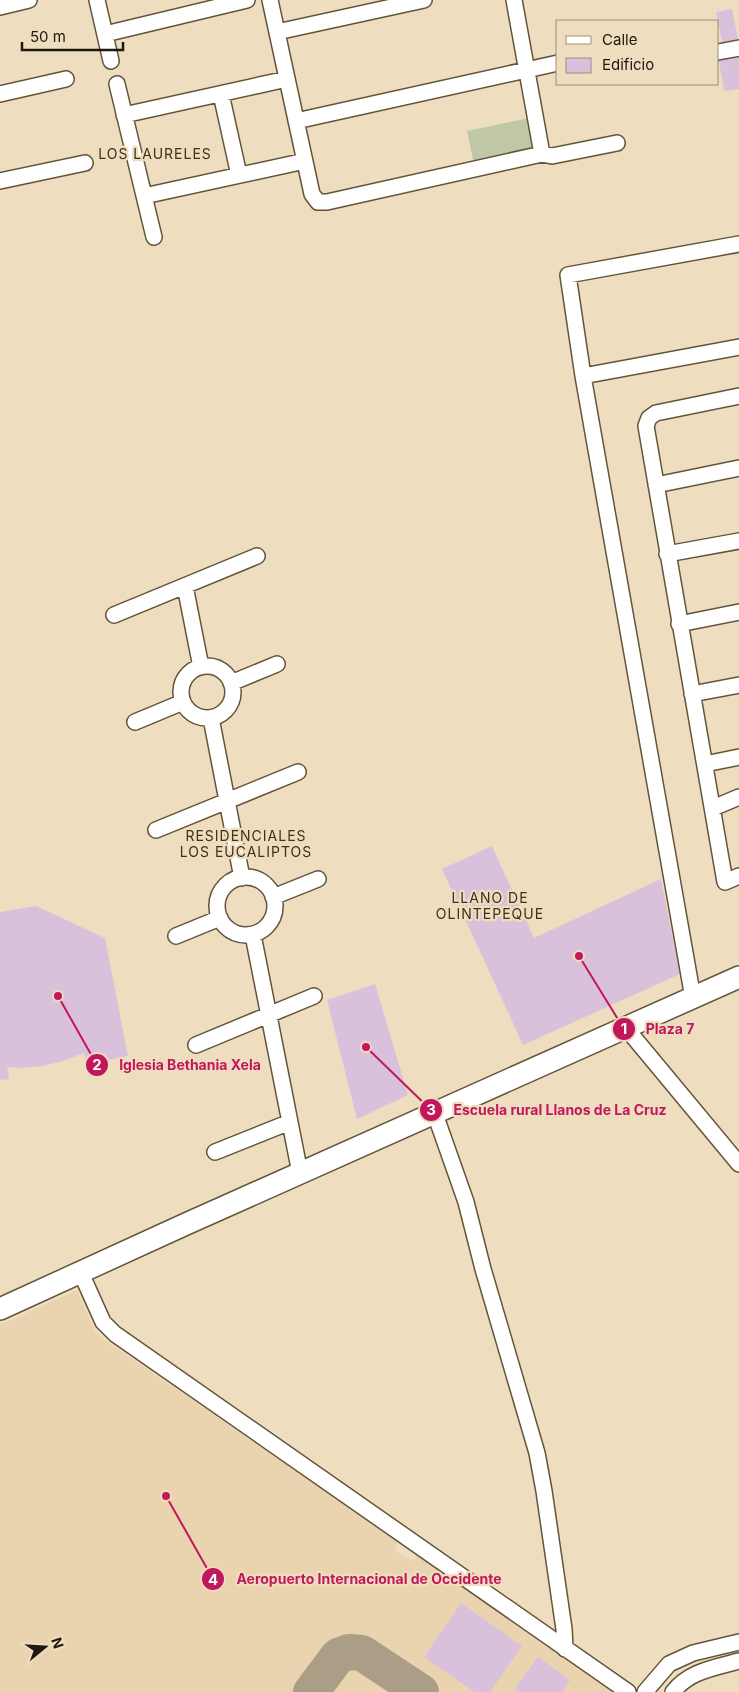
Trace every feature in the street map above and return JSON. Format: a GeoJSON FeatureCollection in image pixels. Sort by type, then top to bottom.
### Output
{"type":"FeatureCollection","features":[{"type":"Feature","properties":{"kind":"main road"},"geometry":{"type":"LineString","coordinates":[[0,1309],[739,977]]}},
{"type":"Feature","properties":{"kind":"street"},"geometry":{"type":"LineString","coordinates":[[0,6],[29,0]]}},
{"type":"Feature","properties":{"kind":"street"},"geometry":{"type":"LineString","coordinates":[[97,0],[111,61]]}},
{"type":"Feature","properties":{"kind":"street"},"geometry":{"type":"LineString","coordinates":[[105,34],[217,3],[247,0]]}},
{"type":"Feature","properties":{"kind":"street"},"geometry":{"type":"LineString","coordinates":[[270,0],[312,194],[318,202],[322,203],[542,154],[552,156],[618,143]]}},
{"type":"Feature","properties":{"kind":"street"},"geometry":{"type":"LineString","coordinates":[[277,32],[424,0]]}},
{"type":"Feature","properties":{"kind":"street"},"geometry":{"type":"LineString","coordinates":[[514,0],[542,154]]}},
{"type":"Feature","properties":{"kind":"street"},"geometry":{"type":"LineString","coordinates":[[719,52],[739,48]]}},
{"type":"Feature","properties":{"kind":"street"},"geometry":{"type":"LineString","coordinates":[[296,122],[556,63]]}},
{"type":"Feature","properties":{"kind":"street"},"geometry":{"type":"LineString","coordinates":[[0,94],[66,79]]}},
{"type":"Feature","properties":{"kind":"street"},"geometry":{"type":"LineString","coordinates":[[124,115],[287,79]]}},
{"type":"Feature","properties":{"kind":"street"},"geometry":{"type":"LineString","coordinates":[[117,84],[154,237]]}},
{"type":"Feature","properties":{"kind":"street"},"geometry":{"type":"LineString","coordinates":[[221,94],[239,175]]}},
{"type":"Feature","properties":{"kind":"street"},"geometry":{"type":"LineString","coordinates":[[144,196],[305,161]]}},
{"type":"Feature","properties":{"kind":"street"},"geometry":{"type":"LineString","coordinates":[[0,181],[85,163]]}},
{"type":"Feature","properties":{"kind":"street"},"geometry":{"type":"LineString","coordinates":[[693,998],[583,376],[568,275],[739,244]]}},
{"type":"Feature","properties":{"kind":"street"},"geometry":{"type":"LineString","coordinates":[[583,376],[739,347]]}},
{"type":"Feature","properties":{"kind":"street"},"geometry":{"type":"LineString","coordinates":[[739,396],[662,411],[646,421],[646,432],[725,882],[739,876]]}},
{"type":"Feature","properties":{"kind":"street"},"geometry":{"type":"LineString","coordinates":[[656,485],[739,468]]}},
{"type":"Feature","properties":{"kind":"street"},"geometry":{"type":"LineString","coordinates":[[667,554],[739,540]]}},
{"type":"Feature","properties":{"kind":"street"},"geometry":{"type":"LineString","coordinates":[[114,615],[257,556]]}},
{"type":"Feature","properties":{"kind":"street"},"geometry":{"type":"LineString","coordinates":[[185,586],[201,667]]}},
{"type":"Feature","properties":{"kind":"street"},"geometry":{"type":"LineString","coordinates":[[679,624],[739,612]]}},
{"type":"Feature","properties":{"kind":"street"},"geometry":{"type":"LineString","coordinates":[[231,683],[277,664]]}},
{"type":"Feature","properties":{"kind":"street"},"geometry":{"type":"LineString","coordinates":[[201,667],[216,668],[223,672],[231,683],[232,692],[228,706],[218,716],[202,718],[194,715],[183,702],[181,688],[184,681],[188,674],[201,667]]}},
{"type":"Feature","properties":{"kind":"street"},"geometry":{"type":"LineString","coordinates":[[692,694],[739,685]]}},
{"type":"Feature","properties":{"kind":"street"},"geometry":{"type":"LineString","coordinates":[[134,722],[183,702]]}},
{"type":"Feature","properties":{"kind":"street"},"geometry":{"type":"LineString","coordinates":[[211,718],[242,878]]}},
{"type":"Feature","properties":{"kind":"street"},"geometry":{"type":"LineString","coordinates":[[705,764],[739,757]]}},
{"type":"Feature","properties":{"kind":"street"},"geometry":{"type":"LineString","coordinates":[[156,830],[298,772]]}},
{"type":"Feature","properties":{"kind":"street"},"geometry":{"type":"LineString","coordinates":[[713,808],[739,796]]}},
{"type":"Feature","properties":{"kind":"street"},"geometry":{"type":"LineString","coordinates":[[242,878],[257,880],[264,884],[273,897],[275,907],[273,916],[268,925],[261,931],[242,935],[233,932],[220,918],[218,910],[220,893],[232,881],[242,878]]}},
{"type":"Feature","properties":{"kind":"street"},"geometry":{"type":"LineString","coordinates":[[273,897],[318,879]]}},
{"type":"Feature","properties":{"kind":"street"},"geometry":{"type":"LineString","coordinates":[[176,936],[220,918]]}},
{"type":"Feature","properties":{"kind":"street"},"geometry":{"type":"LineString","coordinates":[[253,934],[300,1173]]}},
{"type":"Feature","properties":{"kind":"street"},"geometry":{"type":"LineString","coordinates":[[196,1045],[314,996]]}},
{"type":"Feature","properties":{"kind":"street"},"geometry":{"type":"LineString","coordinates":[[626,1028],[739,1164]]}},
{"type":"Feature","properties":{"kind":"street"},"geometry":{"type":"LineString","coordinates":[[435,1114],[466,1202],[483,1269],[537,1453],[564,1629],[565,1649]]}},
{"type":"Feature","properties":{"kind":"street"},"geometry":{"type":"LineString","coordinates":[[215,1152],[290,1122]]}},
{"type":"Feature","properties":{"kind":"street"},"geometry":{"type":"LineString","coordinates":[[81,1273],[103,1322],[115,1334],[628,1692]]}},
{"type":"Feature","properties":{"kind":"street"},"geometry":{"type":"LineString","coordinates":[[645,1692],[669,1664],[693,1653],[739,1642]]}},
{"type":"Feature","properties":{"kind":"street"},"geometry":{"type":"LineString","coordinates":[[673,1692],[679,1683],[693,1674],[739,1661]]}},
{"type":"Feature","properties":{"kind":"shaded area"},"geometry":{"type":"Polygon","coordinates":[[[77,1290],[96,1334],[398,1541],[395,1550],[413,1562],[417,1555],[621,1692],[0,1692],[0,1325],[77,1290]]]}},
{"type":"Feature","properties":{"kind":"green space"},"geometry":{"type":"Polygon","coordinates":[[[529,118],[536,151],[474,164],[467,131],[529,118]]]}},
{"type":"Feature","properties":{"kind":"building"},"geometry":{"type":"Polygon","coordinates":[[[732,9],[738,39],[722,42],[716,12],[732,9]]]}},
{"type":"Feature","properties":{"kind":"building"},"geometry":{"type":"Polygon","coordinates":[[[739,53],[739,89],[724,91],[719,56],[739,53]]]}},
{"type":"Feature","properties":{"kind":"building"},"geometry":{"type":"Polygon","coordinates":[[[492,846],[534,938],[661,879],[680,974],[523,1045],[442,869],[492,846]]]}},
{"type":"Feature","properties":{"kind":"building"},"geometry":{"type":"Polygon","coordinates":[[[36,906],[105,938],[128,1056],[87,1064],[84,1053],[60,1062],[42,1066],[7,1067],[9,1079],[0,1080],[0,912],[36,906]]]}},
{"type":"Feature","properties":{"kind":"building"},"geometry":{"type":"Polygon","coordinates":[[[375,984],[408,1095],[357,1119],[327,1000],[375,984]]]}},
{"type":"Feature","properties":{"kind":"building"},"geometry":{"type":"Polygon","coordinates":[[[461,1603],[522,1646],[490,1692],[474,1692],[424,1657],[461,1603]]]}},
{"type":"Feature","properties":{"kind":"building"},"geometry":{"type":"Polygon","coordinates":[[[538,1657],[570,1680],[562,1692],[519,1692],[515,1689],[538,1657]]]}},
{"type":"Feature","properties":{"kind":"taxiway"},"geometry":{"type":"LineString","coordinates":[[311,1692],[338,1656],[349,1652],[362,1653],[421,1692]]}},
{"type":"Feature","properties":{"kind":"place","name":"Plaza 7"},"geometry":{"type":"Point","coordinates":[579,956]}},
{"type":"Feature","properties":{"kind":"place","name":"Iglesia Bethania Xela"},"geometry":{"type":"Point","coordinates":[58,996]}},
{"type":"Feature","properties":{"kind":"place","name":"Escuela rural Llanos de La Cruz"},"geometry":{"type":"Point","coordinates":[366,1047]}},
{"type":"Feature","properties":{"kind":"place","name":"Aeropuerto Internacional de Occidente"},"geometry":{"type":"Point","coordinates":[166,1496]}},
{"type":"Feature","properties":{"kind":"district","name":"LOS LAURELES"},"geometry":{"type":"Point","coordinates":[155,154]}},
{"type":"Feature","properties":{"kind":"district","name":"RESIDENCIALES LOS EUCALIPTOS"},"geometry":{"type":"Point","coordinates":[246,844]}},
{"type":"Feature","properties":{"kind":"district","name":"LLANO DE OLINTEPEQUE"},"geometry":{"type":"Point","coordinates":[490,906]}}]}
